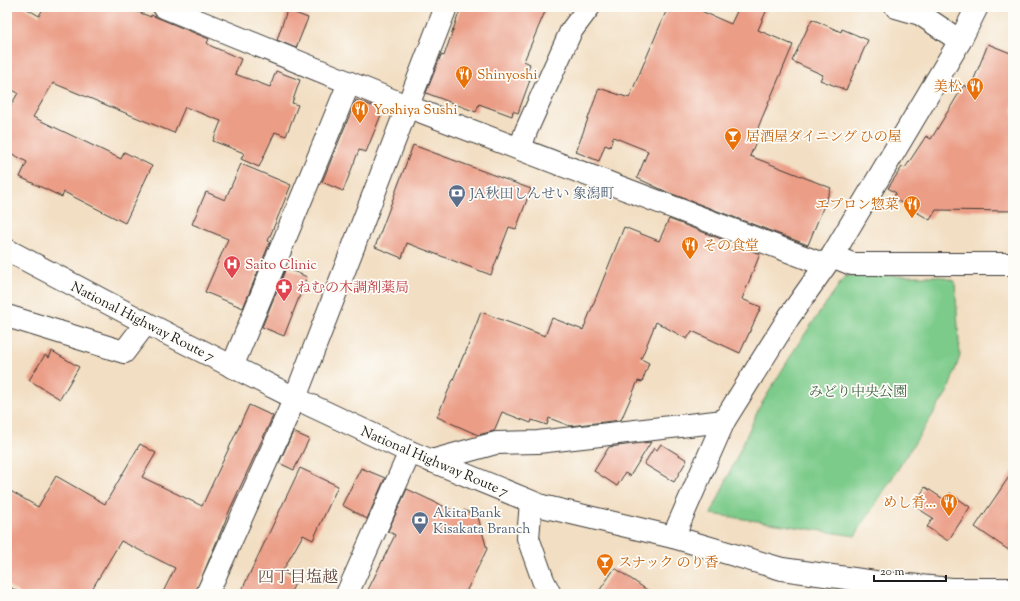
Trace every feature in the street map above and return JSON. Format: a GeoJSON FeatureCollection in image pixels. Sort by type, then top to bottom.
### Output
{"type":"FeatureCollection","features":[{"type":"Feature","properties":{"kind":"main road"},"geometry":{"type":"LineString","coordinates":[[164,7],[409,107],[520,149],[828,260],[852,264],[1013,264]]}},
{"type":"Feature","properties":{"kind":"main road"},"geometry":{"type":"LineString","coordinates":[[207,594],[295,398],[409,107],[446,7]]}},
{"type":"Feature","properties":{"kind":"main road"},"geometry":{"type":"LineString","coordinates":[[520,149],[526,131],[571,31],[589,7]]}},
{"type":"Feature","properties":{"kind":"main road"},"geometry":{"type":"LineString","coordinates":[[896,7],[920,14],[960,41]]}},
{"type":"Feature","properties":{"kind":"main road"},"geometry":{"type":"LineString","coordinates":[[673,537],[724,421],[828,260],[960,41],[977,7]]}},
{"type":"Feature","properties":{"kind":"main road"},"geometry":{"type":"LineString","coordinates":[[232,366],[349,83]]}},
{"type":"Feature","properties":{"kind":"main road","name":"National Highway Route 7"},"geometry":{"type":"LineString","coordinates":[[7,250],[146,323],[295,398],[410,452],[542,506],[673,537],[782,569],[955,591],[1013,589]]}},
{"type":"Feature","properties":{"kind":"main road"},"geometry":{"type":"LineString","coordinates":[[7,316],[124,352],[146,323]]}},
{"type":"Feature","properties":{"kind":"main road"},"geometry":{"type":"LineString","coordinates":[[431,461],[496,443],[538,442],[724,421]]}},
{"type":"Feature","properties":{"kind":"main road"},"geometry":{"type":"LineString","coordinates":[[347,594],[410,452]]}},
{"type":"Feature","properties":{"kind":"main road"},"geometry":{"type":"LineString","coordinates":[[531,502],[528,538],[543,580],[550,594]]}},
{"type":"Feature","properties":{"kind":"green space","name":"みどり中央公園"},"geometry":{"type":"Polygon","coordinates":[[[845,276],[938,276],[955,281],[960,356],[948,391],[855,536],[711,514],[759,408],[798,344],[845,276]]]}},
{"type":"Feature","properties":{"kind":"building"},"geometry":{"type":"Polygon","coordinates":[[[7,7],[24,7],[39,16],[44,7],[125,7],[151,17],[151,15],[209,39],[207,43],[211,46],[241,59],[235,74],[270,87],[276,71],[300,80],[292,103],[298,105],[286,136],[275,132],[259,167],[241,159],[244,153],[213,141],[221,121],[185,107],[174,133],[53,83],[33,117],[121,159],[124,152],[152,166],[125,223],[64,192],[62,197],[20,177],[27,162],[7,151],[7,112],[18,93],[7,87],[7,7]]]}},
{"type":"Feature","properties":{"kind":"building"},"geometry":{"type":"Polygon","coordinates":[[[461,7],[547,7],[524,61],[530,64],[525,78],[530,80],[518,113],[513,111],[512,116],[479,104],[476,112],[426,93],[441,55],[444,56],[461,7]]]}},
{"type":"Feature","properties":{"kind":"building"},"geometry":{"type":"Polygon","coordinates":[[[668,7],[692,7],[731,24],[739,7],[768,7],[758,30],[793,45],[756,133],[759,134],[750,156],[831,188],[808,245],[667,192],[637,178],[648,151],[613,137],[610,147],[605,145],[599,161],[576,152],[599,88],[629,98],[668,7]]]}},
{"type":"Feature","properties":{"kind":"building"},"geometry":{"type":"Polygon","coordinates":[[[287,10],[308,18],[296,48],[277,40],[287,10]]]}},
{"type":"Feature","properties":{"kind":"building"},"geometry":{"type":"Polygon","coordinates":[[[812,19],[841,32],[842,29],[868,40],[846,90],[820,80],[823,75],[792,61],[812,19]]]}},
{"type":"Feature","properties":{"kind":"building"},"geometry":{"type":"Polygon","coordinates":[[[988,44],[1013,54],[1013,211],[936,210],[930,220],[893,198],[896,193],[888,188],[902,167],[905,168],[926,136],[931,139],[964,85],[970,89],[988,44]]]}},
{"type":"Feature","properties":{"kind":"building"},"geometry":{"type":"Polygon","coordinates":[[[356,100],[383,110],[366,152],[359,150],[343,191],[322,182],[356,100]]]}},
{"type":"Feature","properties":{"kind":"building","name":"JA秋田しんせい 象潟町"},"geometry":{"type":"Polygon","coordinates":[[[413,145],[531,189],[516,229],[509,227],[491,275],[407,243],[402,258],[375,247],[413,145]]]}},
{"type":"Feature","properties":{"kind":"building"},"geometry":{"type":"Polygon","coordinates":[[[241,164],[291,185],[243,308],[205,292],[228,239],[192,224],[206,192],[225,200],[241,164]]]}},
{"type":"Feature","properties":{"kind":"building"},"geometry":{"type":"Polygon","coordinates":[[[669,219],[760,254],[742,299],[761,307],[740,353],[692,331],[687,339],[656,322],[641,359],[649,363],[642,382],[638,381],[621,420],[570,426],[549,418],[547,425],[532,420],[531,423],[502,412],[494,431],[478,435],[437,417],[465,354],[481,312],[545,336],[552,318],[583,330],[624,227],[659,241],[669,219]]]}},
{"type":"Feature","properties":{"kind":"building","name":"ねむの木調剤薬局"},"geometry":{"type":"Polygon","coordinates":[[[286,268],[307,277],[284,336],[262,327],[286,268]]]}},
{"type":"Feature","properties":{"kind":"building"},"geometry":{"type":"Polygon","coordinates":[[[52,351],[79,367],[60,399],[29,380],[45,355],[49,358],[52,351]]]}},
{"type":"Feature","properties":{"kind":"building"},"geometry":{"type":"Polygon","coordinates":[[[249,405],[273,416],[231,507],[195,594],[162,594],[175,568],[121,541],[89,594],[21,594],[7,585],[7,489],[38,507],[56,476],[105,504],[140,444],[156,453],[142,477],[202,506],[249,405]]]}},
{"type":"Feature","properties":{"kind":"building"},"geometry":{"type":"Polygon","coordinates":[[[293,432],[309,439],[294,470],[279,463],[293,432]]]}},
{"type":"Feature","properties":{"kind":"building"},"geometry":{"type":"Polygon","coordinates":[[[651,442],[630,476],[625,473],[617,486],[594,471],[609,447],[651,442]]]}},
{"type":"Feature","properties":{"kind":"building"},"geometry":{"type":"Polygon","coordinates":[[[661,444],[687,460],[674,482],[644,464],[654,448],[657,450],[661,444]]]}},
{"type":"Feature","properties":{"kind":"building"},"geometry":{"type":"Polygon","coordinates":[[[300,468],[338,486],[313,540],[303,535],[282,572],[297,579],[290,594],[240,594],[300,468]]]}},
{"type":"Feature","properties":{"kind":"building"},"geometry":{"type":"Polygon","coordinates":[[[361,468],[385,478],[367,519],[342,505],[361,468]]]}},
{"type":"Feature","properties":{"kind":"building"},"geometry":{"type":"Polygon","coordinates":[[[1013,471],[1013,553],[975,527],[1013,471]]]}},
{"type":"Feature","properties":{"kind":"building","name":"めし肴…"},"geometry":{"type":"Polygon","coordinates":[[[925,487],[945,500],[950,493],[970,507],[948,541],[927,527],[933,518],[914,506],[925,487]]]}},
{"type":"Feature","properties":{"kind":"building"},"geometry":{"type":"Polygon","coordinates":[[[407,489],[462,515],[464,510],[478,517],[487,549],[465,594],[366,594],[395,535],[388,531],[407,489]]]}},
{"type":"Feature","properties":{"kind":"building"},"geometry":{"type":"Polygon","coordinates":[[[615,568],[653,594],[597,594],[615,568]]]}},
{"type":"Feature","properties":{"kind":"place","name":"Shinyoshi"},"geometry":{"type":"Point","coordinates":[464,89]}},
{"type":"Feature","properties":{"kind":"place","name":"美松"},"geometry":{"type":"Point","coordinates":[975,101]}},
{"type":"Feature","properties":{"kind":"place","name":"Yoshiya Sushi"},"geometry":{"type":"Point","coordinates":[360,124]}},
{"type":"Feature","properties":{"kind":"place","name":"居酒屋ダイニング ひの屋"},"geometry":{"type":"Point","coordinates":[733,151]}},
{"type":"Feature","properties":{"kind":"place","name":"JA秋田しんせい 象潟町"},"geometry":{"type":"Point","coordinates":[457,208]}},
{"type":"Feature","properties":{"kind":"place","name":"エプロン惣菜"},"geometry":{"type":"Point","coordinates":[912,219]}},
{"type":"Feature","properties":{"kind":"place","name":"その食堂"},"geometry":{"type":"Point","coordinates":[690,260]}},
{"type":"Feature","properties":{"kind":"place","name":"Saito Clinic"},"geometry":{"type":"Point","coordinates":[232,279]}},
{"type":"Feature","properties":{"kind":"place","name":"ねむの木調剤薬局"},"geometry":{"type":"Point","coordinates":[284,302]}},
{"type":"Feature","properties":{"kind":"place","name":"めし肴…"},"geometry":{"type":"Point","coordinates":[949,517]}},
{"type":"Feature","properties":{"kind":"place","name":"Akita Bank Kisakata Branch"},"geometry":{"type":"Point","coordinates":[420,535]}},
{"type":"Feature","properties":{"kind":"place","name":"スナック のり香"},"geometry":{"type":"Point","coordinates":[605,577]}},
{"type":"Feature","properties":{"kind":"district","name":"四丁目塩越"},"geometry":{"type":"Point","coordinates":[298,576]}}]}
